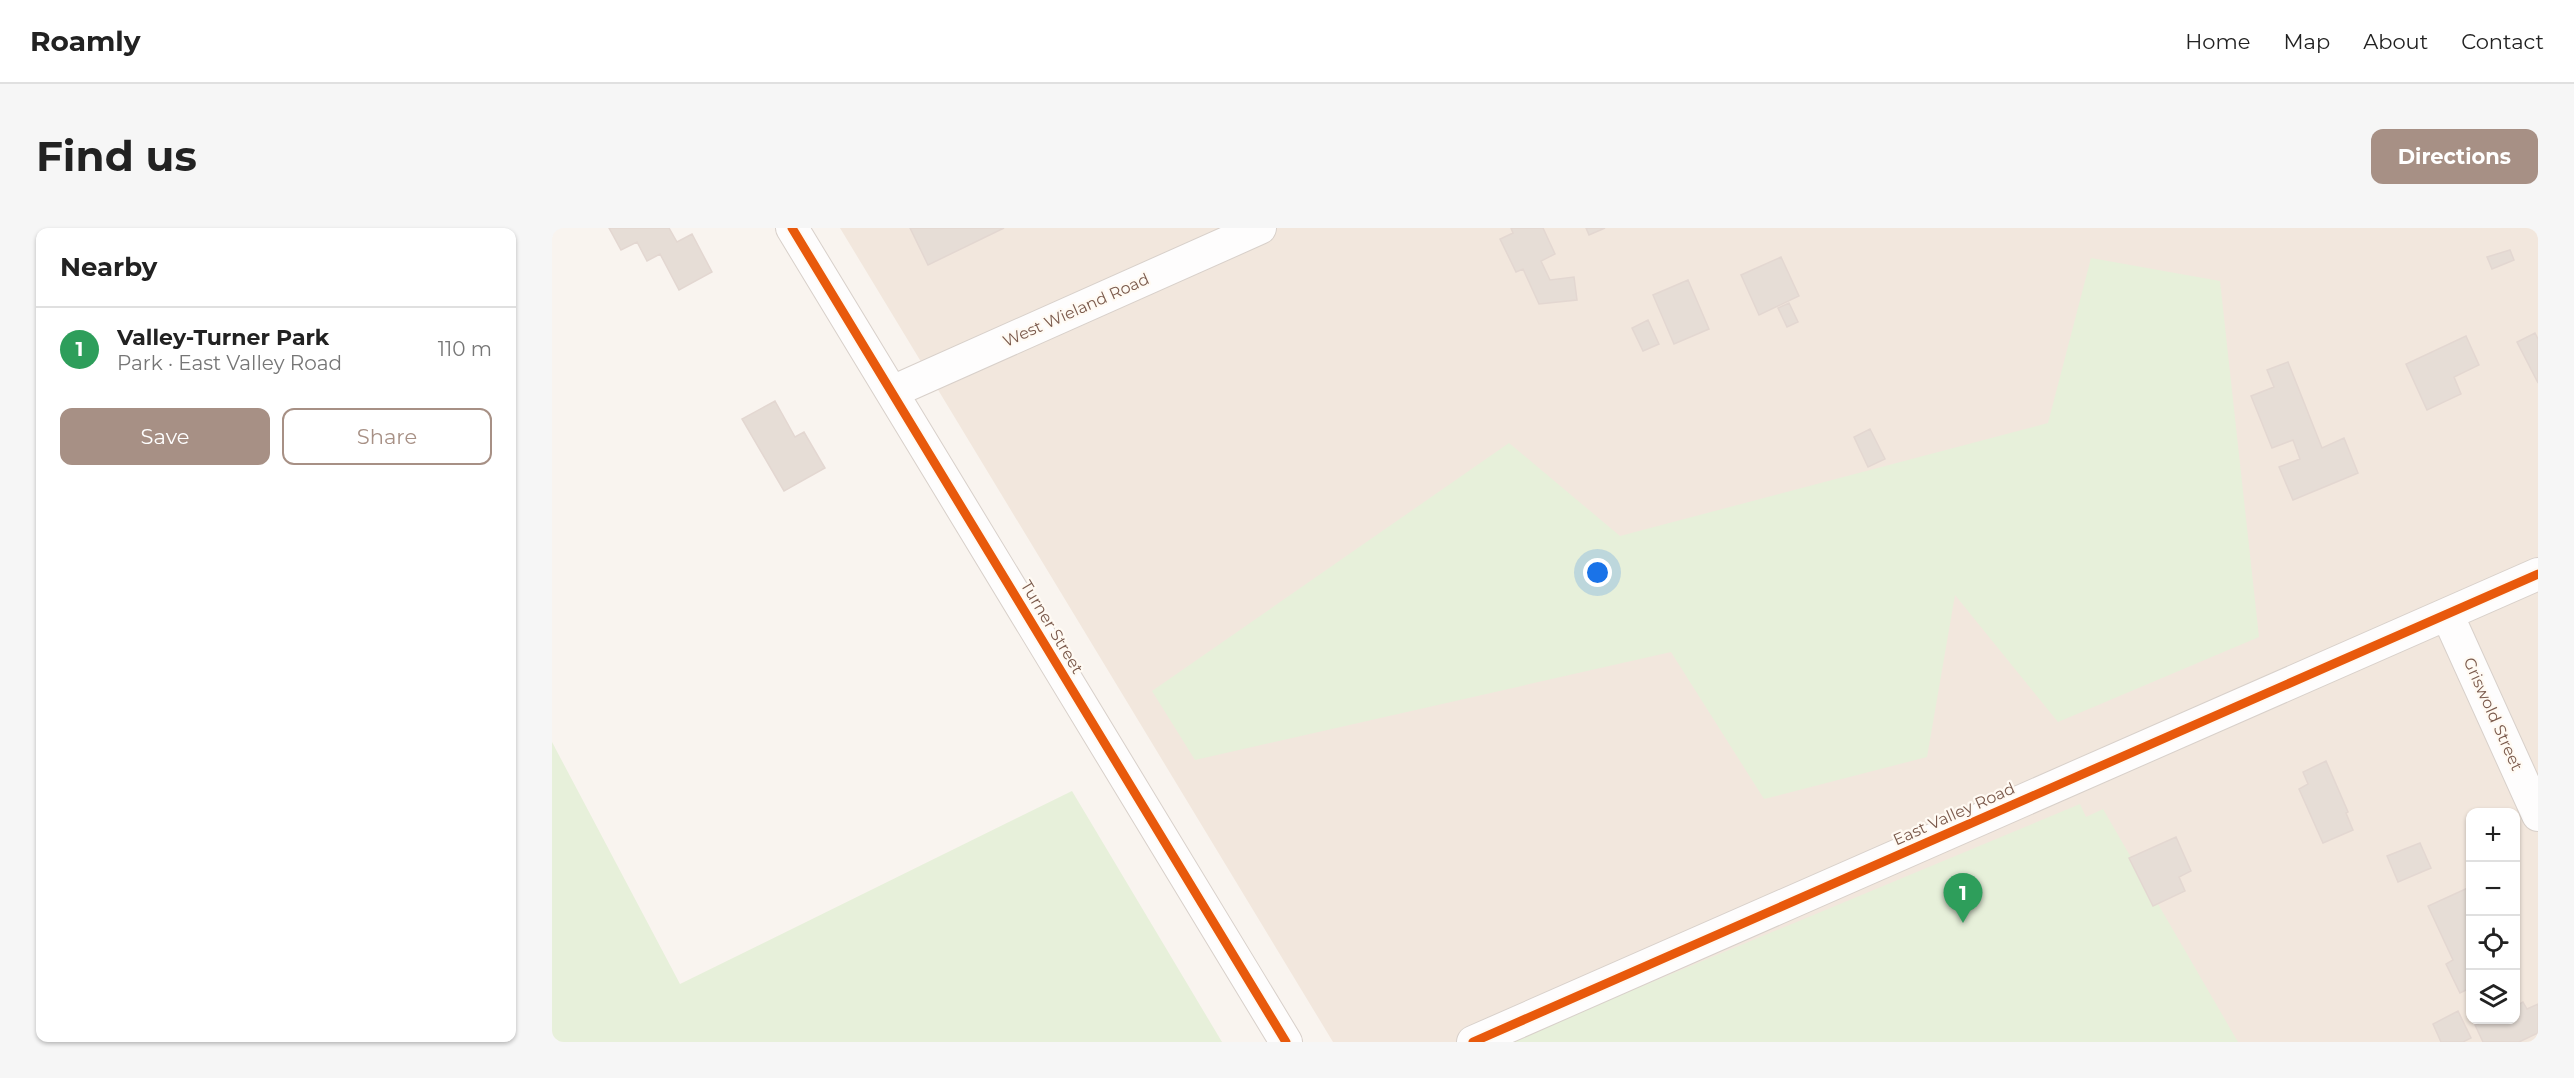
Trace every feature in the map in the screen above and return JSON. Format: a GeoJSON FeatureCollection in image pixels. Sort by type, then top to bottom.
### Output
{"type":"FeatureCollection","features":[{"type":"Feature","properties":{"kind":"street","name":"Turner Street"},"geometry":{"type":"LineString","coordinates":[[792,228],[1286,1042]]}},
{"type":"Feature","properties":{"kind":"street","name":"West Wieland Road"},"geometry":{"type":"LineString","coordinates":[[892,392],[1260,228]]}},
{"type":"Feature","properties":{"kind":"street","name":"East Valley Road"},"geometry":{"type":"LineString","coordinates":[[1473,1042],[2538,574]]}},
{"type":"Feature","properties":{"kind":"street","name":"Griswold Street"},"geometry":{"type":"LineString","coordinates":[[2447,614],[2538,815]]}},
{"type":"Feature","properties":{"kind":"shaded area"},"geometry":{"type":"Polygon","coordinates":[[[840,228],[2538,228],[2538,1042],[1333,1042],[840,228]]]}},
{"type":"Feature","properties":{"kind":"green space"},"geometry":{"type":"Polygon","coordinates":[[[2091,258],[2220,281],[2259,637],[2058,722],[1955,595],[1927,757],[1764,799],[1671,652],[1195,760],[1152,691],[1509,443],[1620,536],[2048,423],[2091,258]]]}},
{"type":"Feature","properties":{"kind":"green space"},"geometry":{"type":"Polygon","coordinates":[[[552,742],[680,984],[1072,791],[1222,1042],[552,1042],[552,742]]]}},
{"type":"Feature","properties":{"kind":"green space"},"geometry":{"type":"Polygon","coordinates":[[[2080,804],[2086,817],[2103,809],[2238,1042],[1508,1042],[2080,804]]]}},
{"type":"Feature","properties":{"kind":"building"},"geometry":{"type":"Polygon","coordinates":[[[609,228],[669,228],[677,242],[692,234],[712,272],[679,290],[660,254],[647,261],[637,242],[621,250],[609,228]]]}},
{"type":"Feature","properties":{"kind":"building"},"geometry":{"type":"Polygon","coordinates":[[[910,228],[1004,228],[928,265],[910,228]]]}},
{"type":"Feature","properties":{"kind":"building"},"geometry":{"type":"Polygon","coordinates":[[[1511,228],[1543,228],[1555,254],[1541,261],[1550,280],[1574,277],[1577,300],[1539,304],[1523,269],[1516,272],[1500,239],[1513,233],[1511,228]]]}},
{"type":"Feature","properties":{"kind":"building"},"geometry":{"type":"Polygon","coordinates":[[[1586,228],[1605,228],[1589,235],[1586,228]]]}},
{"type":"Feature","properties":{"kind":"building"},"geometry":{"type":"Polygon","coordinates":[[[2510,250],[2514,260],[2492,269],[2487,257],[2510,250]]]}},
{"type":"Feature","properties":{"kind":"building"},"geometry":{"type":"Polygon","coordinates":[[[1781,257],[1799,296],[1759,315],[1741,275],[1781,257]]]}},
{"type":"Feature","properties":{"kind":"building"},"geometry":{"type":"Polygon","coordinates":[[[1688,280],[1709,329],[1674,344],[1653,295],[1688,280]]]}},
{"type":"Feature","properties":{"kind":"building"},"geometry":{"type":"Polygon","coordinates":[[[1789,303],[1798,322],[1787,327],[1778,308],[1789,303]]]}},
{"type":"Feature","properties":{"kind":"building"},"geometry":{"type":"Polygon","coordinates":[[[1648,320],[1659,344],[1643,351],[1632,328],[1648,320]]]}},
{"type":"Feature","properties":{"kind":"building"},"geometry":{"type":"Polygon","coordinates":[[[2535,333],[2538,339],[2538,383],[2517,342],[2535,333]]]}},
{"type":"Feature","properties":{"kind":"building"},"geometry":{"type":"Polygon","coordinates":[[[2466,336],[2479,365],[2454,377],[2461,394],[2427,410],[2406,364],[2466,336]]]}},
{"type":"Feature","properties":{"kind":"building"},"geometry":{"type":"Polygon","coordinates":[[[2288,362],[2322,448],[2344,438],[2358,473],[2293,500],[2279,467],[2300,459],[2293,440],[2272,448],[2251,396],[2274,387],[2267,370],[2288,362]]]}},
{"type":"Feature","properties":{"kind":"building"},"geometry":{"type":"Polygon","coordinates":[[[775,401],[795,437],[804,432],[825,468],[784,491],[742,419],[775,401]]]}},
{"type":"Feature","properties":{"kind":"building"},"geometry":{"type":"Polygon","coordinates":[[[1870,429],[1885,459],[1868,467],[1854,437],[1870,429]]]}},
{"type":"Feature","properties":{"kind":"building"},"geometry":{"type":"Polygon","coordinates":[[[2326,761],[2348,812],[2346,813],[2353,830],[2323,843],[2299,789],[2308,784],[2303,772],[2326,761]]]}},
{"type":"Feature","properties":{"kind":"building"},"geometry":{"type":"Polygon","coordinates":[[[2176,837],[2191,871],[2179,877],[2185,891],[2153,906],[2129,858],[2176,837]]]}},
{"type":"Feature","properties":{"kind":"building"},"geometry":{"type":"Polygon","coordinates":[[[2420,843],[2431,868],[2398,882],[2387,856],[2420,843]]]}},
{"type":"Feature","properties":{"kind":"building"},"geometry":{"type":"Polygon","coordinates":[[[2466,889],[2466,990],[2460,993],[2446,964],[2453,960],[2428,906],[2466,889]]]}},
{"type":"Feature","properties":{"kind":"building"},"geometry":{"type":"Polygon","coordinates":[[[2523,1002],[2527,1009],[2538,1004],[2538,1033],[2519,1042],[2483,1042],[2475,1025],[2520,1024],[2520,1004],[2523,1002]]]}},
{"type":"Feature","properties":{"kind":"building"},"geometry":{"type":"Polygon","coordinates":[[[2458,1011],[2471,1038],[2463,1042],[2441,1042],[2433,1024],[2458,1011]]]}},
{"type":"Feature","properties":{"kind":"cycle path"},"geometry":{"type":"LineString","coordinates":[[792,228],[1286,1042]]}},
{"type":"Feature","properties":{"kind":"cycle path"},"geometry":{"type":"LineString","coordinates":[[1473,1042],[2538,574]]}},
{"type":"Feature","properties":{"kind":"place","name":"Valley-Turner Park"},"geometry":{"type":"Point","coordinates":[1963,923]}}]}
